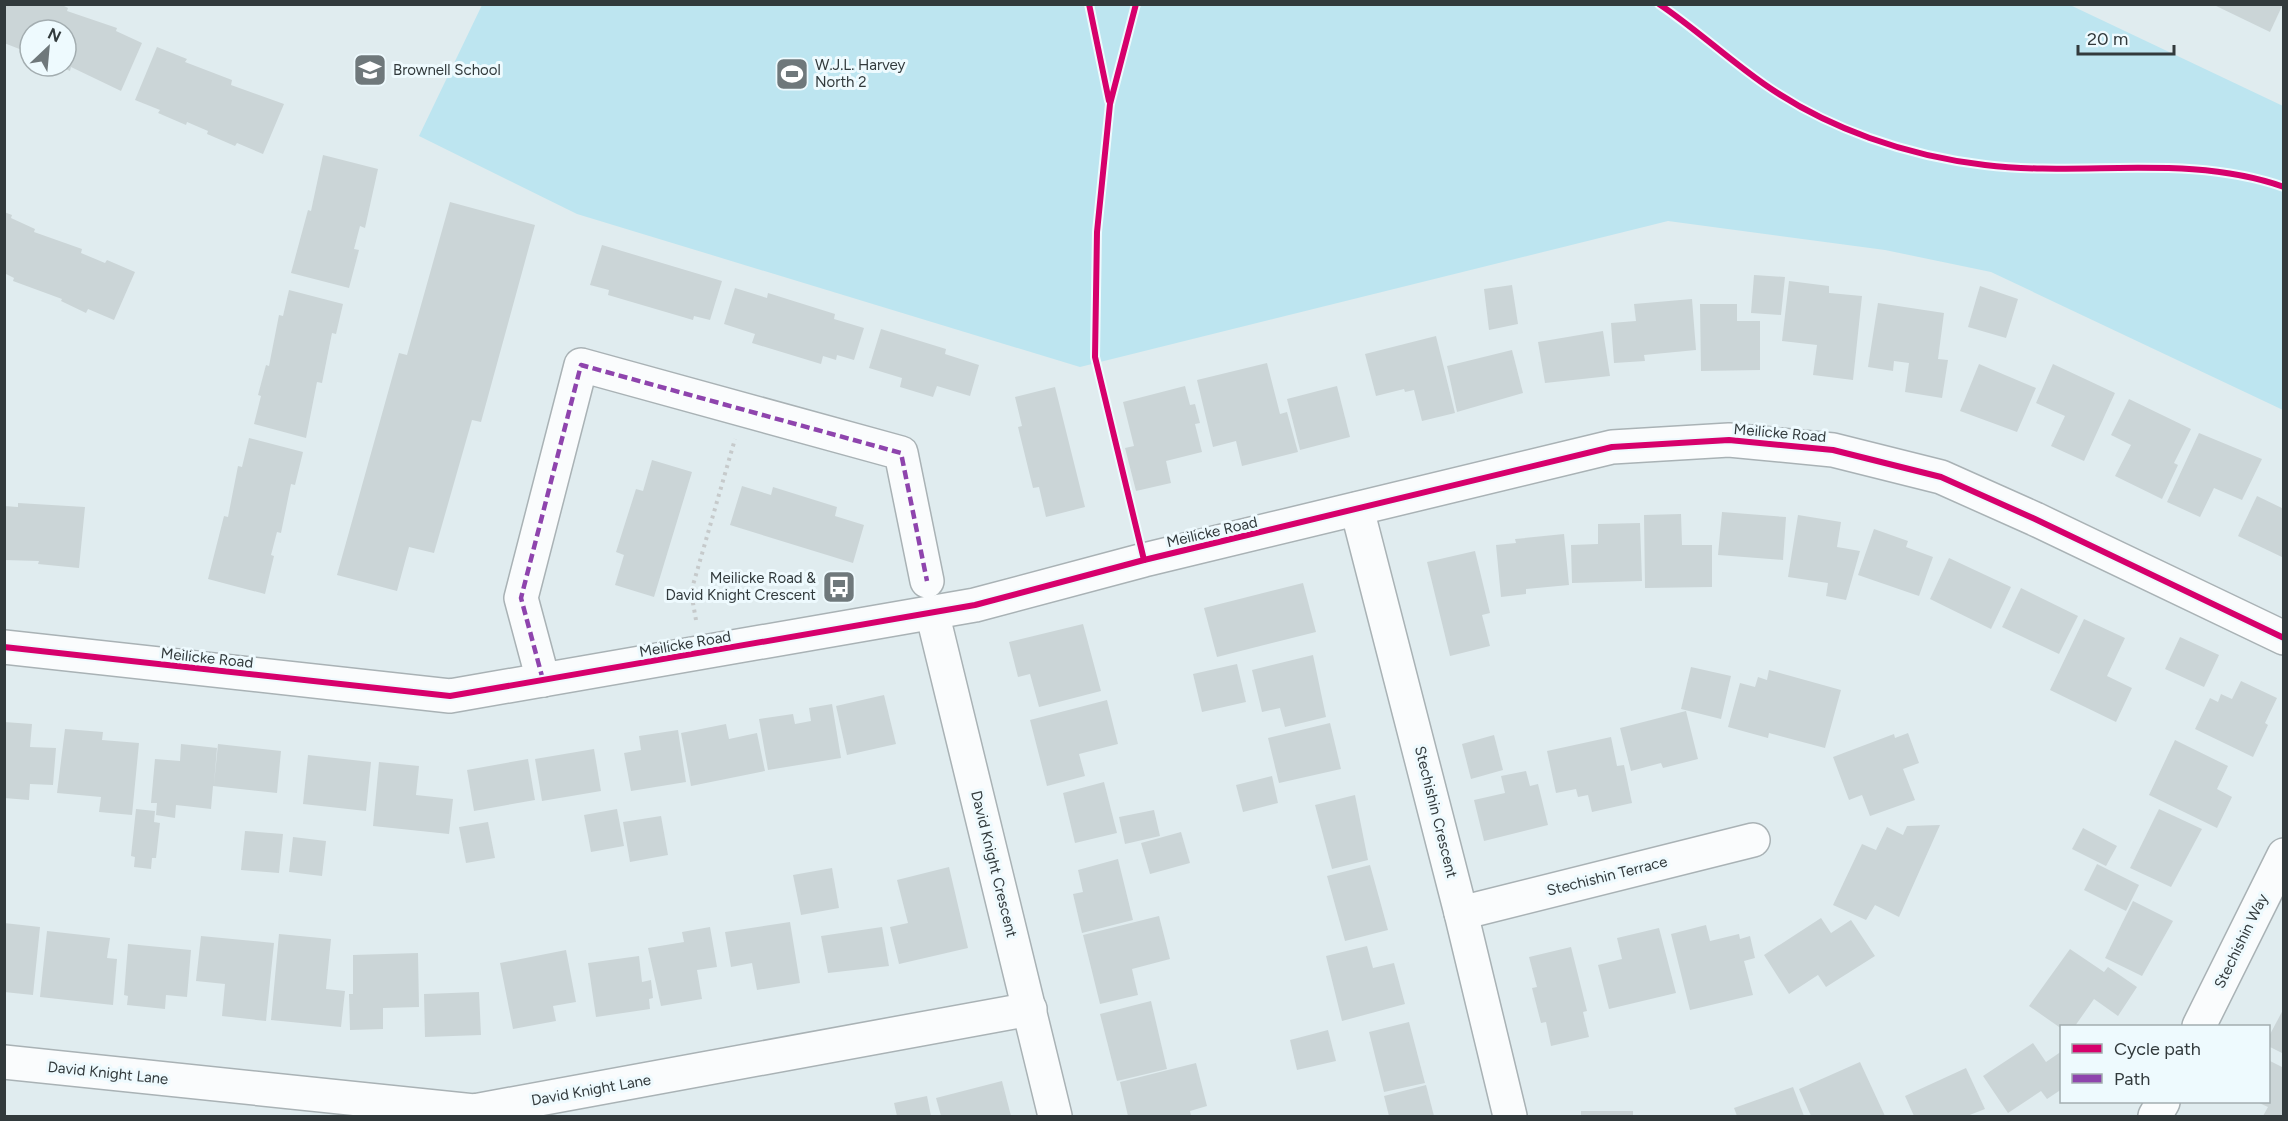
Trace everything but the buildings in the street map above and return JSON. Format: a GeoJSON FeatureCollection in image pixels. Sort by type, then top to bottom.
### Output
{"type":"FeatureCollection","features":[{"type":"Feature","properties":{"kind":"street"},"geometry":{"type":"LineString","coordinates":[[543,680],[521,598],[581,365],[901,453],[927,580]]}},
{"type":"Feature","properties":{"kind":"street","name":"Meilicke Road"},"geometry":{"type":"LineString","coordinates":[[4,647],[450,696],[975,605],[1144,560],[1612,447],[1730,440],[1833,450],[1941,477],[2283,638]]}},
{"type":"Feature","properties":{"kind":"street","name":"Stechishin Crescent"},"geometry":{"type":"LineString","coordinates":[[1357,510],[1461,912],[1510,1116]]}},
{"type":"Feature","properties":{"kind":"street","name":"David Knight Crescent"},"geometry":{"type":"LineString","coordinates":[[932,612],[1055,1116]]}},
{"type":"Feature","properties":{"kind":"street","name":"Stechishin Terrace"},"geometry":{"type":"LineString","coordinates":[[1461,912],[1753,840]]}},
{"type":"Feature","properties":{"kind":"street","name":"Stechishin Way"},"geometry":{"type":"LineString","coordinates":[[2199,1025],[2283,855]]}},
{"type":"Feature","properties":{"kind":"street","name":"David Knight Lane"},"geometry":{"type":"LineString","coordinates":[[4,1062],[474,1112],[1030,1009]]}},
{"type":"Feature","properties":{"kind":"path"},"geometry":{"type":"LineString","coordinates":[[700,653],[691,592],[744,410]]}},
{"type":"Feature","properties":{"kind":"shaded area"},"geometry":{"type":"Polygon","coordinates":[[[482,5],[2070,5],[2283,106],[2283,410],[1991,272],[1885,250],[1668,221],[1080,367],[577,214],[419,136],[482,5]]]}},
{"type":"Feature","properties":{"kind":"marked path"},"geometry":{"type":"LineString","coordinates":[[543,680],[521,598],[581,365],[901,453],[927,581]]}},
{"type":"Feature","properties":{"kind":"cycle path"},"geometry":{"type":"LineString","coordinates":[[1089,4],[1109,101]]}},
{"type":"Feature","properties":{"kind":"cycle path"},"geometry":{"type":"LineString","coordinates":[[1136,4],[1110,104],[1097,232],[1095,357],[1144,560]]}},
{"type":"Feature","properties":{"kind":"cycle path"},"geometry":{"type":"LineString","coordinates":[[1659,4],[1764,84],[1789,100],[1842,127],[1898,147],[1927,155],[1985,165],[2060,169],[2173,168],[2247,177],[2284,187]]}},
{"type":"Feature","properties":{"kind":"cycle path"},"geometry":{"type":"LineString","coordinates":[[4,647],[450,696],[975,605],[1144,560],[1612,447],[1729,440],[1833,450],[1941,477],[2035,519],[2284,638]]}},
{"type":"Feature","properties":{"kind":"place","name":"Brownell School"},"geometry":{"type":"Point","coordinates":[370,70]}},
{"type":"Feature","properties":{"kind":"place","name":"W.J.L. Harvey North 2"},"geometry":{"type":"Point","coordinates":[792,74]}},
{"type":"Feature","properties":{"kind":"place","name":"Meilicke Road & David Knight Crescent"},"geometry":{"type":"Point","coordinates":[839,587]}}]}
